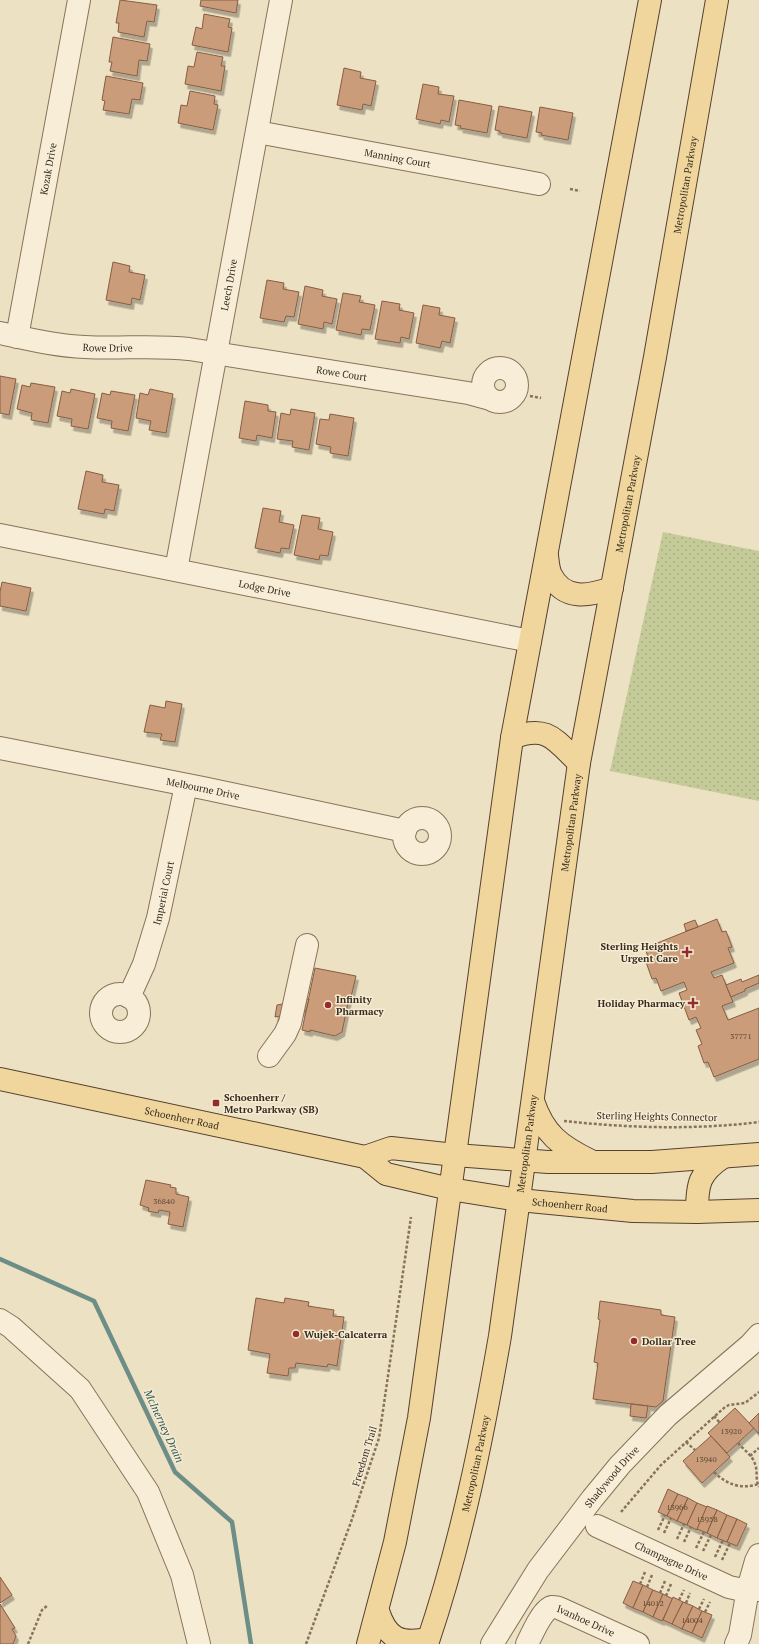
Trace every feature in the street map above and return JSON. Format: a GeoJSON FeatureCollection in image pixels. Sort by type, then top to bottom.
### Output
{"type":"FeatureCollection","features":[{"type":"Feature","properties":{"kind":"main road"},"geometry":{"type":"LineString","coordinates":[[368,1644],[395,1542],[419,1418],[512,738],[650,0]]}},
{"type":"Feature","properties":{"kind":"main road","name":"Metropolitan Parkway"},"geometry":{"type":"LineString","coordinates":[[427,1642],[465,1512],[485,1421],[500,1336],[579,763],[675,245],[717,0]]}},
{"type":"Feature","properties":{"kind":"main road"},"geometry":{"type":"LineString","coordinates":[[546,553],[550,574],[556,584],[564,590],[574,594],[584,595],[612,588]]}},
{"type":"Feature","properties":{"kind":"main road"},"geometry":{"type":"LineString","coordinates":[[512,738],[533,732],[548,735],[563,746],[579,763]]}},
{"type":"Feature","properties":{"kind":"main road","name":"Schoenherr Road"},"geometry":{"type":"LineString","coordinates":[[0,1079],[365,1157],[386,1174],[450,1189],[519,1200],[633,1210],[697,1212],[759,1210]]}},
{"type":"Feature","properties":{"kind":"main road"},"geometry":{"type":"LineString","coordinates":[[533,1101],[538,1116],[552,1136],[570,1151],[593,1162]]}},
{"type":"Feature","properties":{"kind":"main road"},"geometry":{"type":"LineString","coordinates":[[365,1157],[391,1148],[524,1161],[652,1162],[759,1154]]}},
{"type":"Feature","properties":{"kind":"main road"},"geometry":{"type":"LineString","coordinates":[[697,1212],[697,1189],[700,1181],[711,1165],[723,1157]]}},
{"type":"Feature","properties":{"kind":"main road"},"geometry":{"type":"LineString","coordinates":[[378,1610],[382,1623],[388,1632],[396,1638],[407,1641],[427,1642]]}},
{"type":"Feature","properties":{"kind":"street","name":"Kozak Drive"},"geometry":{"type":"LineString","coordinates":[[8,335],[79,0]]}},
{"type":"Feature","properties":{"kind":"street","name":"Leech Drive"},"geometry":{"type":"LineString","coordinates":[[176,570],[280,0]]}},
{"type":"Feature","properties":{"kind":"street","name":"Manning Court"},"geometry":{"type":"LineString","coordinates":[[257,132],[539,184]]}},
{"type":"Feature","properties":{"kind":"street","name":"Rowe Drive"},"geometry":{"type":"LineString","coordinates":[[8,335],[57,344],[84,347],[172,347],[215,354]]}},
{"type":"Feature","properties":{"kind":"street","name":"Rowe Court"},"geometry":{"type":"LineString","coordinates":[[215,354],[468,393],[487,389]]}},
{"type":"Feature","properties":{"kind":"street","name":"Lodge Drive"},"geometry":{"type":"LineString","coordinates":[[0,535],[530,640]]}},
{"type":"Feature","properties":{"kind":"street","name":"Melbourne Drive"},"geometry":{"type":"LineString","coordinates":[[0,748],[405,831]]}},
{"type":"Feature","properties":{"kind":"street","name":"Imperial Court"},"geometry":{"type":"LineString","coordinates":[[129,997],[144,964],[158,918],[186,785]]}},
{"type":"Feature","properties":{"kind":"street"},"geometry":{"type":"LineString","coordinates":[[269,1056],[285,1034],[290,1023],[308,945]]}},
{"type":"Feature","properties":{"kind":"street"},"geometry":{"type":"LineString","coordinates":[[0,1320],[11,1327],[80,1389],[148,1492],[182,1574],[199,1644]]}},
{"type":"Feature","properties":{"kind":"street","name":"Shadywood Drive"},"geometry":{"type":"LineString","coordinates":[[492,1644],[538,1570],[620,1465],[668,1415],[750,1345],[759,1335]]}},
{"type":"Feature","properties":{"kind":"street","name":"Champagne Drive"},"geometry":{"type":"LineString","coordinates":[[597,1526],[729,1587],[754,1590]]}},
{"type":"Feature","properties":{"kind":"street"},"geometry":{"type":"LineString","coordinates":[[736,1644],[754,1590],[756,1561],[759,1555]]}},
{"type":"Feature","properties":{"kind":"street","name":"Ivanhoe Drive"},"geometry":{"type":"LineString","coordinates":[[527,1644],[547,1609],[553,1607],[569,1612],[638,1644]]}},
{"type":"Feature","properties":{"kind":"path"},"geometry":{"type":"LineString","coordinates":[[570,189],[580,191]]}},
{"type":"Feature","properties":{"kind":"path"},"geometry":{"type":"LineString","coordinates":[[530,396],[542,398]]}},
{"type":"Feature","properties":{"kind":"path","name":"Sterling Heights Connector"},"geometry":{"type":"LineString","coordinates":[[563,1121],[611,1125],[677,1126],[713,1126],[759,1122]]}},
{"type":"Feature","properties":{"kind":"path","name":"Freedom Trail"},"geometry":{"type":"LineString","coordinates":[[306,1644],[351,1522],[379,1438],[411,1217]]}},
{"type":"Feature","properties":{"kind":"path"},"geometry":{"type":"LineString","coordinates":[[621,1512],[650,1477],[714,1416],[729,1405],[745,1403],[759,1392]]}},
{"type":"Feature","properties":{"kind":"path"},"geometry":{"type":"LineString","coordinates":[[714,1416],[720,1423]]}},
{"type":"Feature","properties":{"kind":"path"},"geometry":{"type":"LineString","coordinates":[[686,1442],[695,1450]]}},
{"type":"Feature","properties":{"kind":"path"},"geometry":{"type":"LineString","coordinates":[[714,1472],[732,1484],[747,1487],[758,1486],[756,1464],[738,1443]]}},
{"type":"Feature","properties":{"kind":"path"},"geometry":{"type":"LineString","coordinates":[[750,1456],[759,1448]]}},
{"type":"Feature","properties":{"kind":"path"},"geometry":{"type":"LineString","coordinates":[[658,1530],[665,1515]]}},
{"type":"Feature","properties":{"kind":"path"},"geometry":{"type":"LineString","coordinates":[[664,1533],[671,1518]]}},
{"type":"Feature","properties":{"kind":"path"},"geometry":{"type":"LineString","coordinates":[[677,1539],[684,1524]]}},
{"type":"Feature","properties":{"kind":"path"},"geometry":{"type":"LineString","coordinates":[[684,1542],[691,1527]]}},
{"type":"Feature","properties":{"kind":"path"},"geometry":{"type":"LineString","coordinates":[[696,1548],[704,1532]]}},
{"type":"Feature","properties":{"kind":"path"},"geometry":{"type":"LineString","coordinates":[[703,1551],[710,1534]]}},
{"type":"Feature","properties":{"kind":"path"},"geometry":{"type":"LineString","coordinates":[[716,1557],[723,1540]]}},
{"type":"Feature","properties":{"kind":"path"},"geometry":{"type":"LineString","coordinates":[[722,1560],[730,1543]]}},
{"type":"Feature","properties":{"kind":"path"},"geometry":{"type":"LineString","coordinates":[[640,1584],[646,1572]]}},
{"type":"Feature","properties":{"kind":"path"},"geometry":{"type":"LineString","coordinates":[[647,1587],[652,1575]]}},
{"type":"Feature","properties":{"kind":"path"},"geometry":{"type":"LineString","coordinates":[[660,1593],[665,1581]]}},
{"type":"Feature","properties":{"kind":"path"},"geometry":{"type":"LineString","coordinates":[[666,1596],[671,1584]]}},
{"type":"Feature","properties":{"kind":"path"},"geometry":{"type":"LineString","coordinates":[[679,1600],[684,1590]]}},
{"type":"Feature","properties":{"kind":"path"},"geometry":{"type":"LineString","coordinates":[[686,1603],[690,1593]]}},
{"type":"Feature","properties":{"kind":"path"},"geometry":{"type":"LineString","coordinates":[[699,1609],[704,1599]]}},
{"type":"Feature","properties":{"kind":"path"},"geometry":{"type":"LineString","coordinates":[[705,1612],[710,1602]]}},
{"type":"Feature","properties":{"kind":"path"},"geometry":{"type":"LineString","coordinates":[[28,1644],[42,1610],[48,1605]]}},
{"type":"Feature","properties":{"kind":"green space"},"geometry":{"type":"Polygon","coordinates":[[[663,532],[759,551],[759,801],[610,771],[663,532]]]}},
{"type":"Feature","properties":{"kind":"building"},"geometry":{"type":"Polygon","coordinates":[[[120,0],[157,5],[154,22],[147,21],[144,37],[118,32],[119,23],[116,23],[120,0]]]}},
{"type":"Feature","properties":{"kind":"building"},"geometry":{"type":"Polygon","coordinates":[[[201,0],[238,0],[236,13],[200,6],[201,0]]]}},
{"type":"Feature","properties":{"kind":"building"},"geometry":{"type":"Polygon","coordinates":[[[204,14],[230,19],[228,27],[232,28],[228,52],[192,45],[196,27],[202,29],[204,14]]]}},
{"type":"Feature","properties":{"kind":"building"},"geometry":{"type":"Polygon","coordinates":[[[113,37],[150,44],[147,61],[139,60],[137,76],[110,71],[112,62],[109,62],[113,37]]]}},
{"type":"Feature","properties":{"kind":"building"},"geometry":{"type":"Polygon","coordinates":[[[197,52],[223,57],[221,66],[225,66],[221,91],[185,84],[188,66],[194,67],[197,52]]]}},
{"type":"Feature","properties":{"kind":"building"},"geometry":{"type":"Polygon","coordinates":[[[344,68],[361,72],[360,78],[376,81],[371,106],[363,104],[362,110],[337,105],[344,68]]]}},
{"type":"Feature","properties":{"kind":"building"},"geometry":{"type":"Polygon","coordinates":[[[106,76],[143,83],[140,100],[132,99],[129,114],[103,110],[105,101],[102,100],[106,76]]]}},
{"type":"Feature","properties":{"kind":"building"},"geometry":{"type":"Polygon","coordinates":[[[423,84],[439,87],[438,94],[454,96],[449,122],[441,120],[440,124],[416,119],[423,84]]]}},
{"type":"Feature","properties":{"kind":"building"},"geometry":{"type":"Polygon","coordinates":[[[190,91],[215,96],[214,104],[218,105],[213,130],[178,123],[181,105],[187,106],[190,91]]]}},
{"type":"Feature","properties":{"kind":"building"},"geometry":{"type":"Polygon","coordinates":[[[459,100],[492,106],[487,133],[460,128],[461,126],[455,125],[459,100]]]}},
{"type":"Feature","properties":{"kind":"building"},"geometry":{"type":"Polygon","coordinates":[[[499,106],[532,112],[527,138],[500,133],[500,131],[495,130],[499,106]]]}},
{"type":"Feature","properties":{"kind":"building"},"geometry":{"type":"Polygon","coordinates":[[[540,107],[573,113],[568,140],[541,135],[542,133],[536,132],[540,107]]]}},
{"type":"Feature","properties":{"kind":"building"},"geometry":{"type":"Polygon","coordinates":[[[113,262],[130,266],[129,272],[145,275],[140,300],[132,298],[131,305],[106,300],[113,262]]]}},
{"type":"Feature","properties":{"kind":"building"},"geometry":{"type":"Polygon","coordinates":[[[267,280],[284,283],[283,289],[299,292],[294,317],[286,316],[284,322],[260,318],[267,280]]]}},
{"type":"Feature","properties":{"kind":"building"},"geometry":{"type":"Polygon","coordinates":[[[305,286],[323,290],[322,296],[337,299],[332,324],[324,322],[323,329],[298,324],[305,286]]]}},
{"type":"Feature","properties":{"kind":"building"},"geometry":{"type":"Polygon","coordinates":[[[343,293],[361,296],[359,302],[375,305],[370,330],[362,329],[361,335],[336,330],[343,293]]]}},
{"type":"Feature","properties":{"kind":"building"},"geometry":{"type":"Polygon","coordinates":[[[382,301],[400,304],[399,310],[414,313],[409,339],[401,337],[400,343],[375,339],[382,301]]]}},
{"type":"Feature","properties":{"kind":"building"},"geometry":{"type":"Polygon","coordinates":[[[423,305],[440,308],[439,315],[455,318],[450,343],[442,341],[440,348],[416,343],[423,305]]]}},
{"type":"Feature","properties":{"kind":"building"},"geometry":{"type":"Polygon","coordinates":[[[0,376],[16,379],[9,415],[0,413],[0,376]]]}},
{"type":"Feature","properties":{"kind":"building"},"geometry":{"type":"Polygon","coordinates":[[[31,383],[55,387],[48,423],[31,420],[32,413],[17,409],[22,385],[30,387],[31,383]]]}},
{"type":"Feature","properties":{"kind":"building"},"geometry":{"type":"Polygon","coordinates":[[[71,389],[95,394],[88,429],[71,426],[72,419],[57,416],[62,391],[70,393],[71,389]]]}},
{"type":"Feature","properties":{"kind":"building"},"geometry":{"type":"Polygon","coordinates":[[[150,389],[173,394],[166,433],[149,430],[151,421],[136,418],[140,393],[148,395],[150,389]]]}},
{"type":"Feature","properties":{"kind":"building"},"geometry":{"type":"Polygon","coordinates":[[[111,391],[135,395],[128,431],[111,428],[112,421],[97,418],[102,393],[110,395],[111,391]]]}},
{"type":"Feature","properties":{"kind":"building"},"geometry":{"type":"Polygon","coordinates":[[[245,401],[268,405],[268,411],[276,412],[272,438],[257,435],[256,441],[239,438],[245,401]]]}},
{"type":"Feature","properties":{"kind":"building"},"geometry":{"type":"Polygon","coordinates":[[[291,409],[315,413],[309,450],[292,447],[293,441],[277,439],[281,413],[290,415],[291,409]]]}},
{"type":"Feature","properties":{"kind":"building"},"geometry":{"type":"Polygon","coordinates":[[[330,414],[354,418],[348,456],[330,453],[331,447],[316,444],[320,419],[329,420],[330,414]]]}},
{"type":"Feature","properties":{"kind":"building"},"geometry":{"type":"Polygon","coordinates":[[[86,471],[103,475],[102,482],[119,485],[114,511],[105,509],[104,514],[78,509],[86,471]]]}},
{"type":"Feature","properties":{"kind":"building"},"geometry":{"type":"Polygon","coordinates":[[[263,508],[281,511],[279,522],[294,525],[289,549],[281,548],[280,553],[255,548],[263,508]]]}},
{"type":"Feature","properties":{"kind":"building"},"geometry":{"type":"Polygon","coordinates":[[[302,515],[320,518],[318,529],[333,532],[328,556],[320,555],[319,560],[294,555],[302,515]]]}},
{"type":"Feature","properties":{"kind":"building"},"geometry":{"type":"Polygon","coordinates":[[[2,582],[31,588],[26,611],[0,606],[2,582]]]}},
{"type":"Feature","properties":{"kind":"building"},"geometry":{"type":"Polygon","coordinates":[[[166,701],[182,704],[175,742],[160,740],[162,734],[144,732],[150,705],[165,708],[166,701]]]}},
{"type":"Feature","properties":{"kind":"building"},"geometry":{"type":"Polygon","coordinates":[[[717,919],[722,932],[726,931],[732,947],[728,948],[734,963],[711,972],[714,978],[722,975],[733,1002],[722,1006],[728,1020],[759,1008],[759,1059],[714,1077],[708,1062],[704,1063],[698,1046],[702,1044],[696,1030],[701,1028],[696,1017],[689,1020],[679,993],[687,990],[684,982],[661,991],[656,978],[652,979],[646,962],[649,960],[645,948],[717,919]]]}},
{"type":"Feature","properties":{"kind":"building"},"geometry":{"type":"Polygon","coordinates":[[[695,920],[698,927],[686,931],[684,924],[695,920]]]}},
{"type":"Feature","properties":{"kind":"building","name":"Infinity Pharmacy"},"geometry":{"type":"Polygon","coordinates":[[[315,968],[356,976],[351,997],[349,998],[342,1032],[335,1036],[310,1030],[310,1032],[302,1030],[315,968]]]}},
{"type":"Feature","properties":{"kind":"building"},"geometry":{"type":"Polygon","coordinates":[[[759,975],[759,983],[731,997],[726,985],[741,979],[742,982],[759,975]]]}},
{"type":"Feature","properties":{"kind":"building"},"geometry":{"type":"Polygon","coordinates":[[[309,999],[306,1011],[275,1017],[277,1005],[309,999]]]}},
{"type":"Feature","properties":{"kind":"building"},"geometry":{"type":"Polygon","coordinates":[[[146,1180],[171,1185],[170,1187],[176,1188],[176,1194],[189,1197],[183,1227],[168,1224],[170,1212],[159,1210],[158,1213],[148,1211],[149,1208],[140,1205],[146,1180]]]}},
{"type":"Feature","properties":{"kind":"building","name":"Wujek-Calcaterra"},"geometry":{"type":"Polygon","coordinates":[[[256,1298],[284,1303],[285,1298],[309,1302],[308,1306],[334,1310],[333,1316],[344,1317],[337,1366],[328,1364],[327,1367],[296,1363],[295,1368],[289,1368],[288,1376],[267,1373],[270,1354],[248,1350],[256,1298]]]}},
{"type":"Feature","properties":{"kind":"building","name":"Dollar Tree"},"geometry":{"type":"Polygon","coordinates":[[[600,1301],[661,1310],[661,1315],[675,1317],[663,1401],[656,1407],[593,1399],[598,1363],[594,1362],[600,1320],[598,1319],[600,1301]]]}},
{"type":"Feature","properties":{"kind":"building"},"geometry":{"type":"Polygon","coordinates":[[[631,1404],[648,1406],[646,1418],[630,1416],[631,1404]]]}},
{"type":"Feature","properties":{"kind":"building"},"geometry":{"type":"Polygon","coordinates":[[[735,1408],[754,1428],[727,1453],[708,1433],[735,1408]]]}},
{"type":"Feature","properties":{"kind":"building"},"geometry":{"type":"Polygon","coordinates":[[[759,1413],[759,1434],[749,1423],[759,1413]]]}},
{"type":"Feature","properties":{"kind":"building"},"geometry":{"type":"Polygon","coordinates":[[[711,1436],[730,1457],[702,1483],[683,1461],[711,1436]]]}},
{"type":"Feature","properties":{"kind":"building"},"geometry":{"type":"Polygon","coordinates":[[[668,1489],[678,1494],[667,1516],[658,1512],[668,1489]]]}},
{"type":"Feature","properties":{"kind":"building"},"geometry":{"type":"Polygon","coordinates":[[[678,1494],[688,1498],[677,1521],[667,1516],[678,1494]]]}},
{"type":"Feature","properties":{"kind":"building"},"geometry":{"type":"Polygon","coordinates":[[[688,1498],[697,1503],[687,1525],[677,1521],[688,1498]]]}},
{"type":"Feature","properties":{"kind":"building"},"geometry":{"type":"Polygon","coordinates":[[[697,1503],[707,1507],[697,1530],[687,1525],[697,1503]]]}},
{"type":"Feature","properties":{"kind":"building"},"geometry":{"type":"Polygon","coordinates":[[[707,1506],[717,1510],[707,1533],[697,1529],[707,1506]]]}},
{"type":"Feature","properties":{"kind":"building"},"geometry":{"type":"Polygon","coordinates":[[[717,1510],[727,1515],[717,1538],[707,1533],[717,1510]]]}},
{"type":"Feature","properties":{"kind":"building"},"geometry":{"type":"Polygon","coordinates":[[[727,1515],[737,1519],[727,1542],[717,1538],[727,1515]]]}},
{"type":"Feature","properties":{"kind":"building"},"geometry":{"type":"Polygon","coordinates":[[[737,1519],[747,1524],[737,1546],[727,1542],[737,1519]]]}},
{"type":"Feature","properties":{"kind":"building"},"geometry":{"type":"Polygon","coordinates":[[[0,1577],[12,1595],[0,1603],[0,1577]]]}},
{"type":"Feature","properties":{"kind":"building"},"geometry":{"type":"Polygon","coordinates":[[[633,1581],[643,1585],[633,1608],[623,1603],[633,1581]]]}},
{"type":"Feature","properties":{"kind":"building"},"geometry":{"type":"Polygon","coordinates":[[[643,1585],[653,1590],[643,1612],[633,1608],[643,1585]]]}},
{"type":"Feature","properties":{"kind":"building"},"geometry":{"type":"Polygon","coordinates":[[[653,1590],[663,1594],[653,1617],[643,1612],[653,1590]]]}},
{"type":"Feature","properties":{"kind":"building"},"geometry":{"type":"Polygon","coordinates":[[[663,1594],[673,1599],[662,1621],[653,1617],[663,1594]]]}},
{"type":"Feature","properties":{"kind":"building"},"geometry":{"type":"Polygon","coordinates":[[[673,1597],[683,1602],[672,1624],[663,1620],[673,1597]]]}},
{"type":"Feature","properties":{"kind":"building"},"geometry":{"type":"Polygon","coordinates":[[[683,1602],[693,1606],[682,1629],[672,1624],[683,1602]]]}},
{"type":"Feature","properties":{"kind":"building"},"geometry":{"type":"Polygon","coordinates":[[[0,1604],[15,1628],[12,1629],[16,1636],[13,1644],[0,1644],[0,1604]]]}},
{"type":"Feature","properties":{"kind":"building"},"geometry":{"type":"Polygon","coordinates":[[[693,1606],[702,1611],[692,1633],[682,1629],[693,1606]]]}},
{"type":"Feature","properties":{"kind":"building"},"geometry":{"type":"Polygon","coordinates":[[[702,1611],[712,1615],[702,1638],[692,1633],[702,1611]]]}},
{"type":"Feature","properties":{"kind":"waterway","name":"McInerney Drain"},"geometry":{"type":"LineString","coordinates":[[0,1259],[94,1301],[175,1472],[232,1522],[251,1644]]}},
{"type":"Feature","properties":{"kind":"place","name":"Sterling Heights Urgent Care"},"geometry":{"type":"Point","coordinates":[687,952]}},
{"type":"Feature","properties":{"kind":"place","name":"Holiday Pharmacy"},"geometry":{"type":"Point","coordinates":[693,1003]}},
{"type":"Feature","properties":{"kind":"place","name":"Infinity Pharmacy"},"geometry":{"type":"Point","coordinates":[328,1005]}},
{"type":"Feature","properties":{"kind":"place","name":"Schoenherr / Metro Parkway (SB)"},"geometry":{"type":"Point","coordinates":[216,1103]}},
{"type":"Feature","properties":{"kind":"place","name":"Wujek-Calcaterra"},"geometry":{"type":"Point","coordinates":[296,1334]}},
{"type":"Feature","properties":{"kind":"place","name":"Dollar Tree"},"geometry":{"type":"Point","coordinates":[634,1341]}}]}
